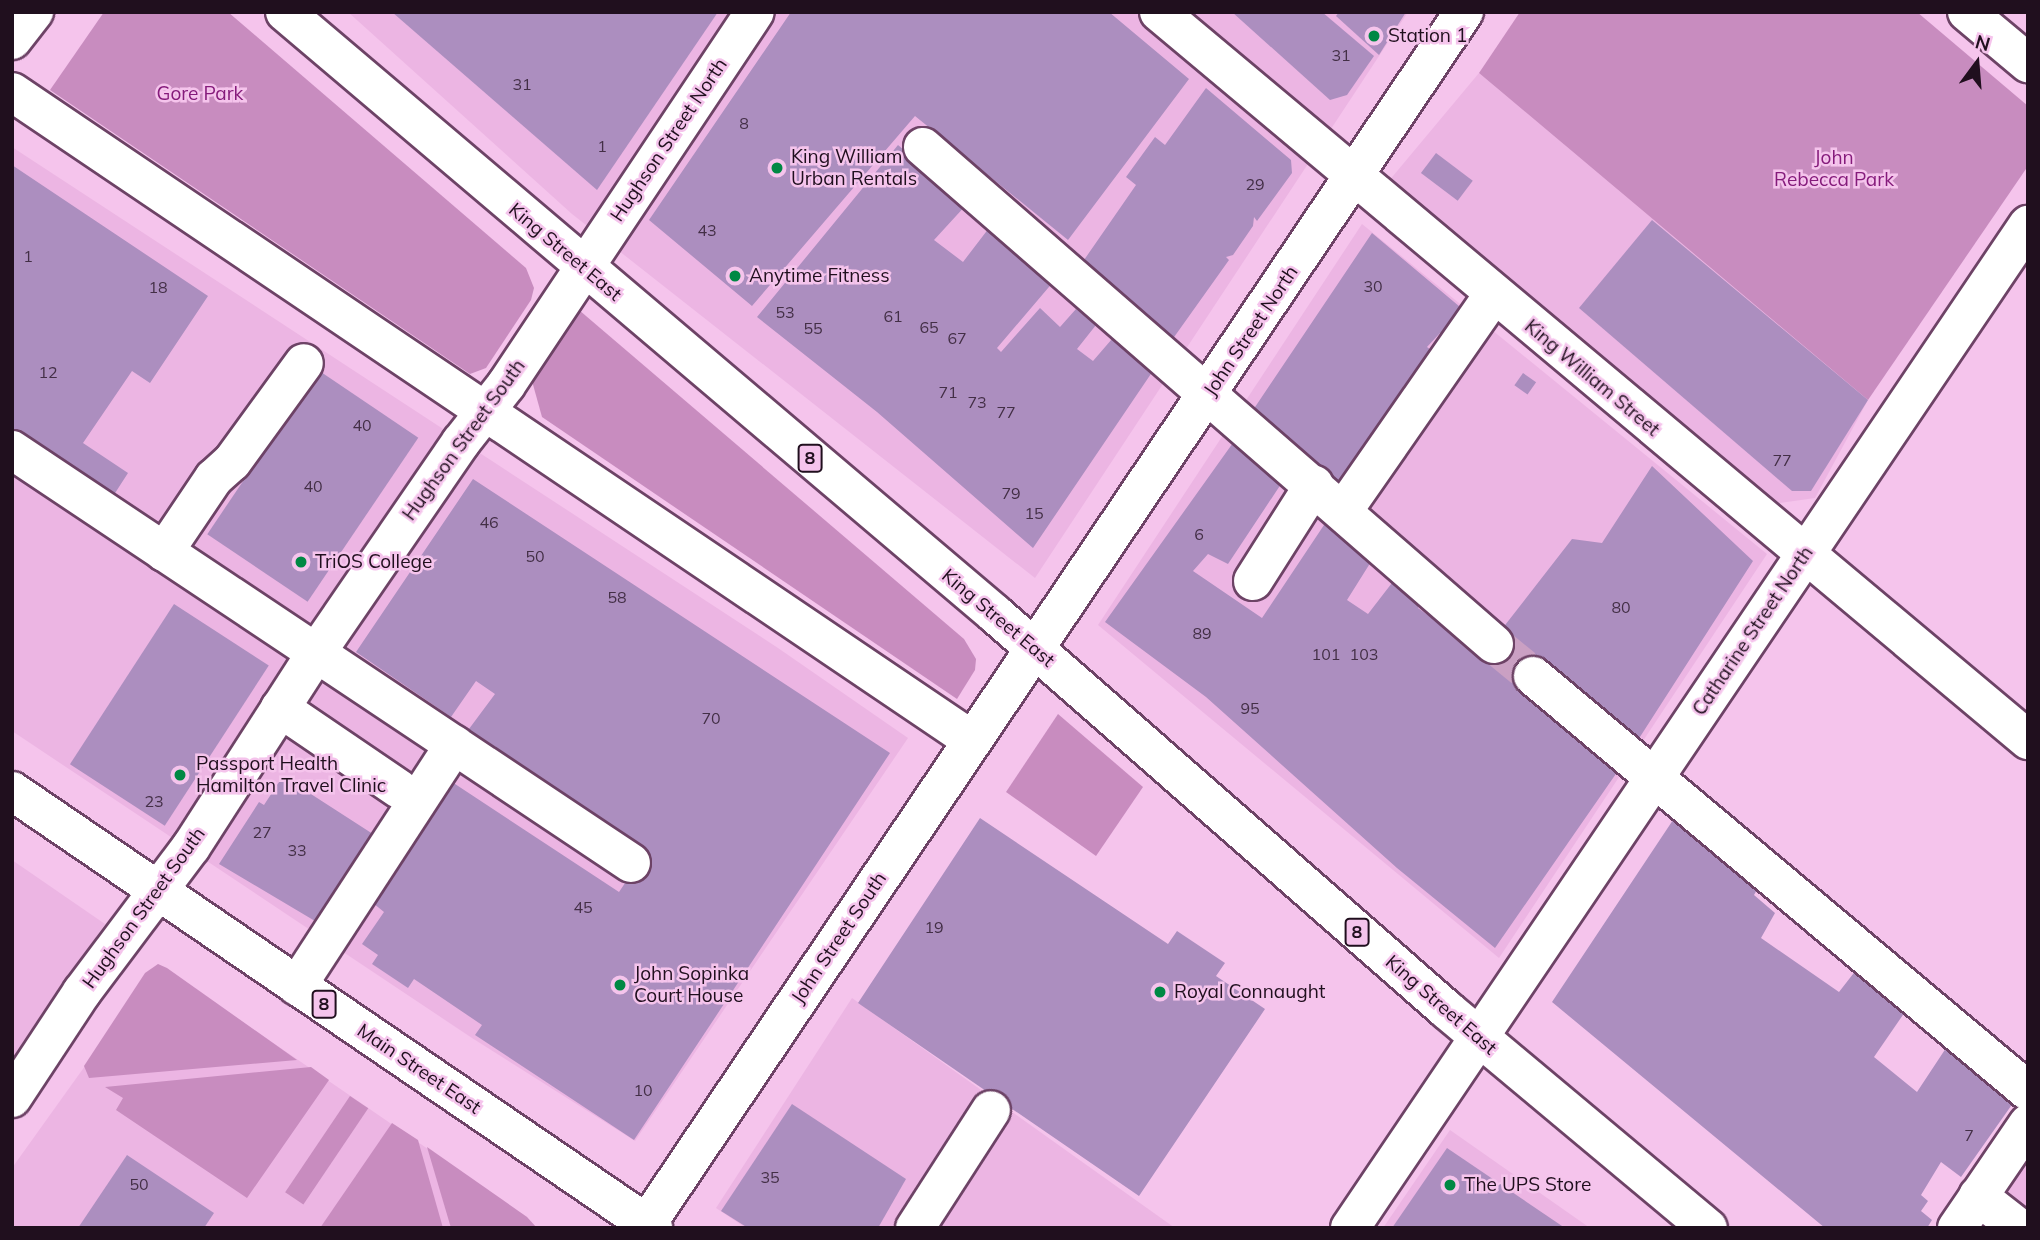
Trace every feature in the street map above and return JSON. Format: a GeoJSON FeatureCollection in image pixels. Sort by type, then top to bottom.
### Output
{"type":"FeatureCollection","features":[{"type":"Feature","properties":{"kind":"street"},"geometry":{"type":"LineString","coordinates":[[12,40],[34,12]]}},
{"type":"Feature","properties":{"kind":"street","name":"King Street East"},"geometry":{"type":"LineString","coordinates":[[285,12],[1035,649],[1481,1039],[1708,1228]]}},
{"type":"Feature","properties":{"kind":"street","name":"Hughson Street North"},"geometry":{"type":"LineString","coordinates":[[584,268],[755,12]]}},
{"type":"Feature","properties":{"kind":"street","name":"King William Street"},"geometry":{"type":"LineString","coordinates":[[1159,12],[1803,556],[2028,740]]}},
{"type":"Feature","properties":{"kind":"street","name":"John Street North"},"geometry":{"type":"LineString","coordinates":[[1035,649],[1464,12]]}},
{"type":"Feature","properties":{"kind":"street"},"geometry":{"type":"LineString","coordinates":[[1967,12],[2028,63]]}},
{"type":"Feature","properties":{"kind":"street"},"geometry":{"type":"LineString","coordinates":[[12,92],[972,740]]}},
{"type":"Feature","properties":{"kind":"street"},"geometry":{"type":"LineString","coordinates":[[923,147],[1209,393],[1494,644]]}},
{"type":"Feature","properties":{"kind":"street","name":"Catharine Street North"},"geometry":{"type":"LineString","coordinates":[[1350,1228],[1481,1039],[1803,556],[2028,225]]}},
{"type":"Feature","properties":{"kind":"street","name":"Hughson Street South"},"geometry":{"type":"LineString","coordinates":[[12,1098],[82,992],[159,892],[316,653],[584,268]]}},
{"type":"Feature","properties":{"kind":"street"},"geometry":{"type":"LineString","coordinates":[[1343,511],[1493,295]]}},
{"type":"Feature","properties":{"kind":"street"},"geometry":{"type":"LineString","coordinates":[[164,552],[214,478],[232,462],[304,363]]}},
{"type":"Feature","properties":{"kind":"street"},"geometry":{"type":"LineString","coordinates":[[12,450],[632,863]]}},
{"type":"Feature","properties":{"kind":"street"},"geometry":{"type":"LineString","coordinates":[[1253,580],[1314,485]]}},
{"type":"Feature","properties":{"kind":"street","name":"John Street South"},"geometry":{"type":"LineString","coordinates":[[648,1226],[1035,649]]}},
{"type":"Feature","properties":{"kind":"street"},"geometry":{"type":"LineString","coordinates":[[1533,676],[2028,1091]]}},
{"type":"Feature","properties":{"kind":"street"},"geometry":{"type":"LineString","coordinates":[[280,708],[399,789]]}},
{"type":"Feature","properties":{"kind":"street"},"geometry":{"type":"LineString","coordinates":[[297,986],[454,745]]}},
{"type":"Feature","properties":{"kind":"street","name":"Main Street East"},"geometry":{"type":"LineString","coordinates":[[12,791],[648,1226]]}},
{"type":"Feature","properties":{"kind":"street"},"geometry":{"type":"LineString","coordinates":[[915,1228],[991,1110]]}},
{"type":"Feature","properties":{"kind":"street"},"geometry":{"type":"LineString","coordinates":[[1957,1228],[2028,1124]]}},
{"type":"Feature","properties":{"kind":"street"},"geometry":{"type":"LineString","coordinates":[[1978,1196],[2019,1228]]}},
{"type":"Feature","properties":{"kind":"shaded area"},"geometry":{"type":"Polygon","coordinates":[[[348,12],[1408,12],[1035,578],[572,214],[348,12]]]}},
{"type":"Feature","properties":{"kind":"shaded area"},"geometry":{"type":"Polygon","coordinates":[[[1479,73],[1868,400],[1815,498],[1772,504],[1388,182],[1479,73]]]}},
{"type":"Feature","properties":{"kind":"shaded area"},"geometry":{"type":"Polygon","coordinates":[[[12,147],[778,648],[908,738],[635,1141],[472,1038],[12,731],[12,147]]]}},
{"type":"Feature","properties":{"kind":"shaded area"},"geometry":{"type":"Polygon","coordinates":[[[1362,224],[1767,554],[1499,958],[1098,625],[1362,224]]]}},
{"type":"Feature","properties":{"kind":"shaded area"},"geometry":{"type":"Polygon","coordinates":[[[12,860],[105,924],[12,1060],[12,860]]]}},
{"type":"Feature","properties":{"kind":"shaded area"},"geometry":{"type":"Polygon","coordinates":[[[158,964],[527,1217],[531,1228],[12,1228],[12,1168],[158,964]]]}},
{"type":"Feature","properties":{"kind":"shaded area"},"geometry":{"type":"Polygon","coordinates":[[[852,998],[1175,1228],[746,1228],[716,1208],[852,998]]]}},
{"type":"Feature","properties":{"kind":"shaded area"},"geometry":{"type":"Polygon","coordinates":[[[1450,1130],[1590,1228],[1383,1228],[1450,1130]]]}},
{"type":"Feature","properties":{"kind":"shaded area"},"geometry":{"type":"Polygon","coordinates":[[[2028,1155],[2028,1228],[1974,1228],[2028,1155]]]}},
{"type":"Feature","properties":{"kind":"green space","name":"Gore Park"},"geometry":{"type":"Polygon","coordinates":[[[104,12],[228,12],[526,268],[534,288],[531,300],[486,368],[470,374],[50,90],[104,12]]]}},
{"type":"Feature","properties":{"kind":"green space","name":"John Rebecca Park"},"geometry":{"type":"Polygon","coordinates":[[[1520,12],[1917,12],[2028,106],[2028,166],[1868,400],[1479,73],[1520,12]]]}},
{"type":"Feature","properties":{"kind":"green space"},"geometry":{"type":"Polygon","coordinates":[[[579,310],[964,639],[976,659],[975,670],[957,699],[542,417],[532,381],[579,310]]]}},
{"type":"Feature","properties":{"kind":"green space"},"geometry":{"type":"Polygon","coordinates":[[[1058,714],[1143,787],[1096,856],[1006,792],[1058,714]]]}},
{"type":"Feature","properties":{"kind":"green space"},"geometry":{"type":"Polygon","coordinates":[[[158,964],[297,1060],[89,1078],[84,1066],[145,973],[158,964]]]}},
{"type":"Feature","properties":{"kind":"green space"},"geometry":{"type":"Polygon","coordinates":[[[311,1067],[329,1080],[247,1198],[116,1110],[123,1098],[105,1087],[311,1067]]]}},
{"type":"Feature","properties":{"kind":"green space"},"geometry":{"type":"Polygon","coordinates":[[[350,1096],[368,1108],[303,1204],[285,1192],[350,1096]]]}},
{"type":"Feature","properties":{"kind":"green space"},"geometry":{"type":"Polygon","coordinates":[[[392,1123],[418,1140],[443,1228],[320,1228],[392,1123]]]}},
{"type":"Feature","properties":{"kind":"green space"},"geometry":{"type":"Polygon","coordinates":[[[427,1147],[527,1217],[537,1228],[451,1228],[427,1147]]]}},
{"type":"Feature","properties":{"kind":"building"},"geometry":{"type":"Polygon","coordinates":[[[392,12],[718,12],[597,190],[392,12]]]}},
{"type":"Feature","properties":{"kind":"building","name":"King William Urban Rentals"},"geometry":{"type":"Polygon","coordinates":[[[791,12],[1109,12],[1189,79],[1068,240],[915,116],[752,306],[649,220],[791,12]]]}},
{"type":"Feature","properties":{"kind":"building"},"geometry":{"type":"Polygon","coordinates":[[[1232,12],[1322,12],[1374,56],[1347,95],[1330,100],[1232,12]]]}},
{"type":"Feature","properties":{"kind":"building","name":"Station 1"},"geometry":{"type":"Polygon","coordinates":[[[1339,12],[1406,12],[1379,55],[1336,16],[1339,12]]]}},
{"type":"Feature","properties":{"kind":"building"},"geometry":{"type":"Polygon","coordinates":[[[1206,88],[1291,160],[1292,173],[1257,221],[1254,217],[1253,226],[1233,255],[1226,257],[1229,260],[1167,347],[1075,273],[1136,185],[1126,177],[1155,137],[1165,145],[1206,88]]]}},
{"type":"Feature","properties":{"kind":"building"},"geometry":{"type":"Polygon","coordinates":[[[898,145],[967,204],[934,240],[963,262],[989,228],[1054,281],[997,348],[1001,352],[1040,308],[1060,327],[1076,309],[1096,325],[1077,349],[1093,361],[1118,332],[1159,362],[1033,548],[877,412],[757,317],[898,145]]]}},
{"type":"Feature","properties":{"kind":"building"},"geometry":{"type":"Polygon","coordinates":[[[1436,153],[1473,181],[1458,201],[1421,173],[1436,153]]]}},
{"type":"Feature","properties":{"kind":"building"},"geometry":{"type":"Polygon","coordinates":[[[12,165],[208,296],[150,383],[132,371],[83,443],[128,473],[108,504],[12,439],[12,165]]]}},
{"type":"Feature","properties":{"kind":"building"},"geometry":{"type":"Polygon","coordinates":[[[1652,220],[1868,400],[1811,491],[1792,491],[1579,308],[1652,220]]]}},
{"type":"Feature","properties":{"kind":"building"},"geometry":{"type":"Polygon","coordinates":[[[1372,233],[1466,312],[1447,338],[1440,333],[1427,347],[1438,355],[1338,496],[1247,419],[1372,233]]]}},
{"type":"Feature","properties":{"kind":"building"},"geometry":{"type":"Polygon","coordinates":[[[318,370],[418,438],[308,602],[207,534],[318,370]]]}},
{"type":"Feature","properties":{"kind":"building"},"geometry":{"type":"Polygon","coordinates":[[[1523,373],[1536,382],[1528,394],[1514,385],[1523,373]]]}},
{"type":"Feature","properties":{"kind":"building"},"geometry":{"type":"Polygon","coordinates":[[[1235,440],[1285,478],[1228,564],[1208,554],[1193,571],[1262,618],[1330,516],[1374,557],[1347,600],[1368,614],[1395,579],[1422,600],[1418,608],[1476,650],[1502,629],[1572,539],[1602,543],[1652,466],[1753,561],[1620,768],[1495,948],[1397,868],[1206,697],[1105,622],[1235,440]]]}},
{"type":"Feature","properties":{"kind":"building"},"geometry":{"type":"Polygon","coordinates":[[[473,479],[890,753],[634,1140],[475,1035],[482,1025],[414,979],[408,988],[372,964],[378,955],[362,944],[384,912],[373,903],[452,782],[619,892],[646,852],[466,733],[495,694],[476,681],[451,717],[356,652],[473,479]]]}},
{"type":"Feature","properties":{"kind":"building"},"geometry":{"type":"Polygon","coordinates":[[[174,604],[269,666],[165,826],[70,764],[174,604]]]}},
{"type":"Feature","properties":{"kind":"building"},"geometry":{"type":"Polygon","coordinates":[[[283,776],[376,836],[320,924],[219,864],[259,802],[264,805],[283,776]]]}},
{"type":"Feature","properties":{"kind":"building"},"geometry":{"type":"Polygon","coordinates":[[[1675,817],[1759,886],[1754,895],[1775,913],[1761,938],[1839,992],[1860,965],[1907,1009],[1874,1057],[1917,1092],[1950,1042],[2018,1096],[1961,1177],[1941,1162],[1921,1195],[1928,1201],[1921,1211],[1932,1220],[1927,1228],[1825,1228],[1552,1002],[1675,817]]]}},
{"type":"Feature","properties":{"kind":"building"},"geometry":{"type":"Polygon","coordinates":[[[980,818],[1168,944],[1177,931],[1225,963],[1216,976],[1265,1009],[1139,1196],[858,1003],[980,818]]]}},
{"type":"Feature","properties":{"kind":"building"},"geometry":{"type":"Polygon","coordinates":[[[792,1104],[906,1179],[878,1228],[748,1228],[721,1211],[792,1104]]]}},
{"type":"Feature","properties":{"kind":"building"},"geometry":{"type":"Polygon","coordinates":[[[1447,1148],[1565,1228],[1392,1228],[1447,1148]]]}},
{"type":"Feature","properties":{"kind":"building"},"geometry":{"type":"Polygon","coordinates":[[[127,1155],[214,1213],[204,1228],[78,1228],[127,1155]]]}},
{"type":"Feature","properties":{"kind":"tunnel"},"geometry":{"type":"LineString","coordinates":[[1494,644],[1533,676]]}},
{"type":"Feature","properties":{"kind":"place","name":"Station 1"},"geometry":{"type":"Point","coordinates":[1374,36]}},
{"type":"Feature","properties":{"kind":"place","name":"King William Urban Rentals"},"geometry":{"type":"Point","coordinates":[777,168]}},
{"type":"Feature","properties":{"kind":"place","name":"Anytime Fitness"},"geometry":{"type":"Point","coordinates":[735,276]}},
{"type":"Feature","properties":{"kind":"place","name":"TriOS College"},"geometry":{"type":"Point","coordinates":[301,562]}},
{"type":"Feature","properties":{"kind":"place","name":"Passport Health Hamilton Travel Clinic"},"geometry":{"type":"Point","coordinates":[180,775]}},
{"type":"Feature","properties":{"kind":"place","name":"John Sopinka Court House"},"geometry":{"type":"Point","coordinates":[620,985]}},
{"type":"Feature","properties":{"kind":"place","name":"Royal Connaught"},"geometry":{"type":"Point","coordinates":[1160,992]}},
{"type":"Feature","properties":{"kind":"place","name":"The UPS Store"},"geometry":{"type":"Point","coordinates":[1450,1185]}}]}
